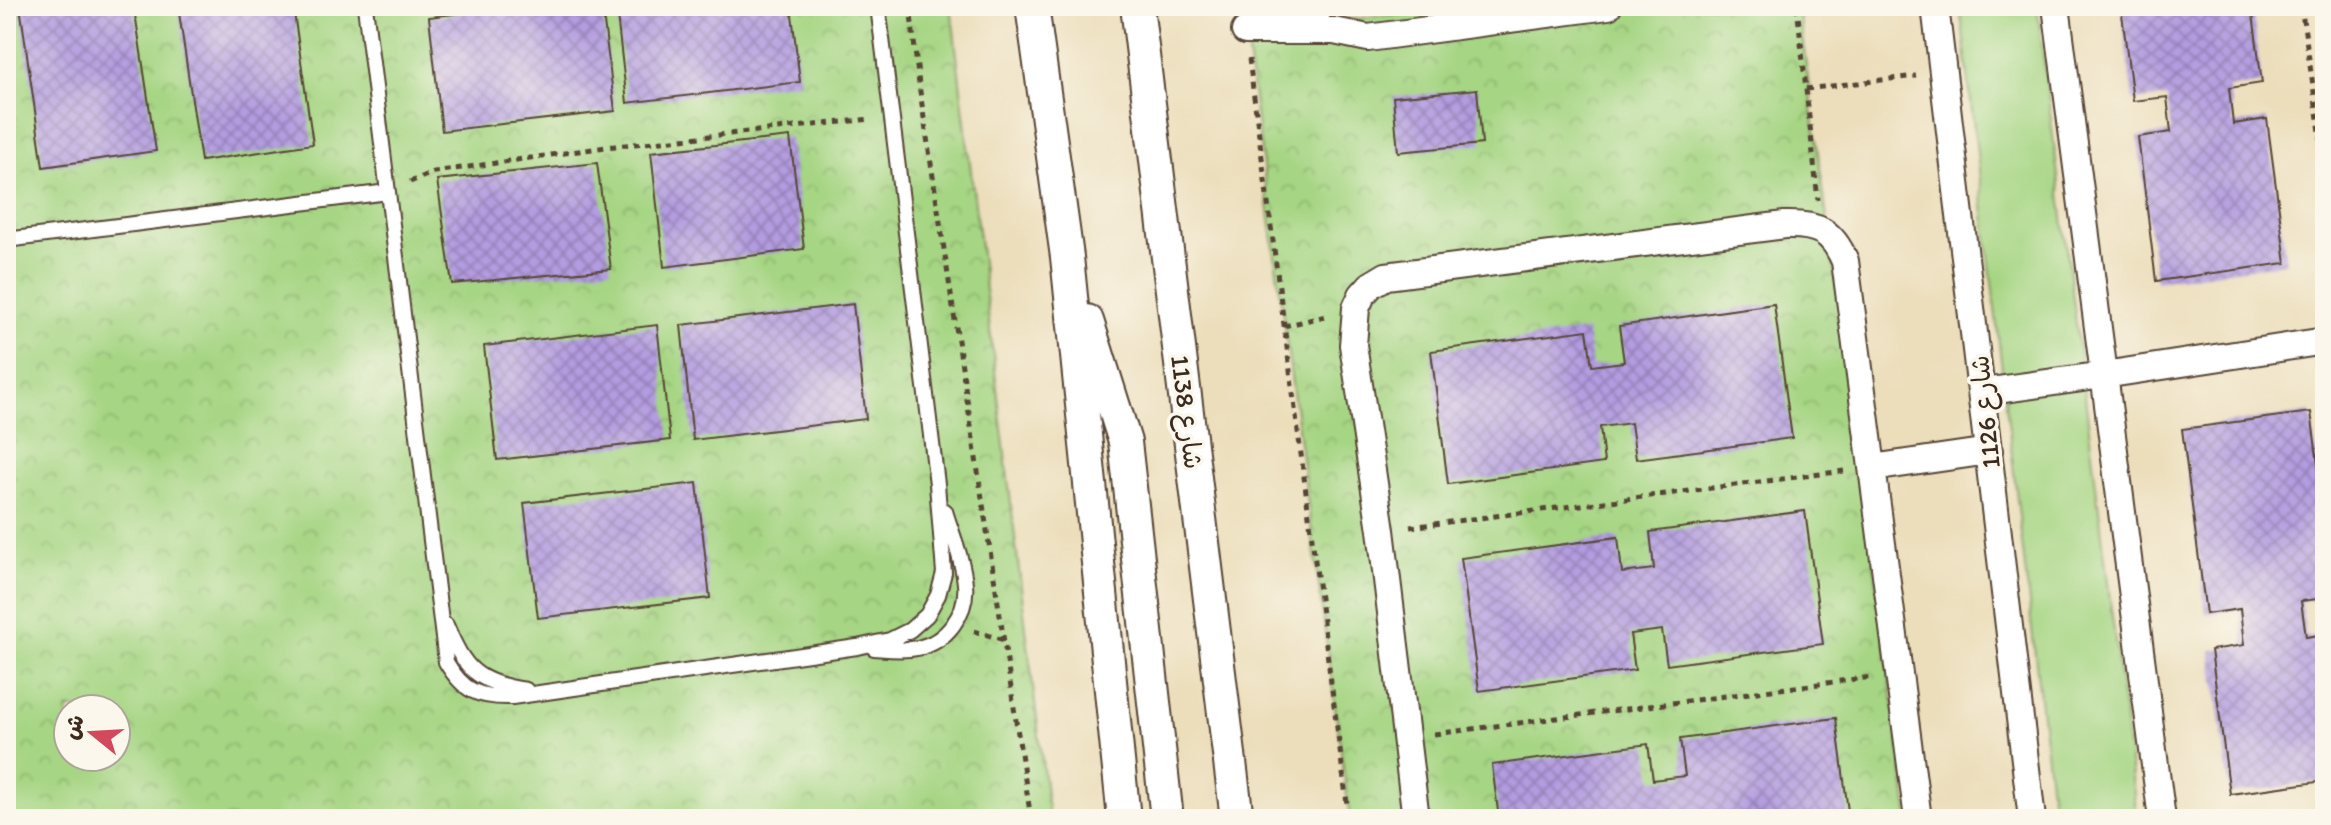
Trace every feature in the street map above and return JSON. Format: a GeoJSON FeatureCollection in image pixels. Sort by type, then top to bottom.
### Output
{"type":"FeatureCollection","features":[{"type":"Feature","properties":{"kind":"street"},"geometry":{"type":"LineString","coordinates":[[1032,6],[1067,257],[1124,819]]}},
{"type":"Feature","properties":{"kind":"street","name":"شارع 1138"},"geometry":{"type":"LineString","coordinates":[[1137,6],[1237,819]]}},
{"type":"Feature","properties":{"kind":"street"},"geometry":{"type":"LineString","coordinates":[[1245,31],[1316,16],[1310,6]]}},
{"type":"Feature","properties":{"kind":"street"},"geometry":{"type":"LineString","coordinates":[[1245,31],[1334,31],[1368,38],[1608,6]]}},
{"type":"Feature","properties":{"kind":"street","name":"شارع 1126"},"geometry":{"type":"LineString","coordinates":[[1935,6],[2032,819]]}},
{"type":"Feature","properties":{"kind":"street"},"geometry":{"type":"LineString","coordinates":[[2056,6],[2162,819]]}},
{"type":"Feature","properties":{"kind":"street"},"geometry":{"type":"LineString","coordinates":[[1416,819],[1381,530],[1353,345],[1356,308],[1362,295],[1386,276],[1802,225],[1821,229],[1838,245],[1845,261],[1918,819]]}},
{"type":"Feature","properties":{"kind":"street"},"geometry":{"type":"LineString","coordinates":[[1067,257],[1125,442],[1167,819]]}},
{"type":"Feature","properties":{"kind":"street"},"geometry":{"type":"LineString","coordinates":[[1983,392],[2325,341]]}},
{"type":"Feature","properties":{"kind":"street"},"geometry":{"type":"LineString","coordinates":[[1872,468],[1989,451]]}},
{"type":"Feature","properties":{"kind":"lane"},"geometry":{"type":"LineString","coordinates":[[365,6],[442,617],[462,660],[476,674],[494,684],[534,692],[890,640],[910,630],[927,615],[938,595],[944,573],[937,484],[878,6]]}},
{"type":"Feature","properties":{"kind":"lane"},"geometry":{"type":"LineString","coordinates":[[6,240],[388,192]]}},
{"type":"Feature","properties":{"kind":"lane"},"geometry":{"type":"LineString","coordinates":[[857,647],[919,648],[938,640],[954,625],[963,606],[966,585],[937,484]]}},
{"type":"Feature","properties":{"kind":"path"},"geometry":{"type":"LineString","coordinates":[[910,6],[919,85],[1031,819]]}},
{"type":"Feature","properties":{"kind":"path"},"geometry":{"type":"LineString","coordinates":[[1797,6],[1821,229]]}},
{"type":"Feature","properties":{"kind":"path"},"geometry":{"type":"LineString","coordinates":[[2301,6],[2325,165]]}},
{"type":"Feature","properties":{"kind":"path"},"geometry":{"type":"LineString","coordinates":[[1245,31],[1349,819]]}},
{"type":"Feature","properties":{"kind":"path"},"geometry":{"type":"LineString","coordinates":[[1806,89],[1944,73]]}},
{"type":"Feature","properties":{"kind":"path"},"geometry":{"type":"LineString","coordinates":[[388,192],[434,172],[606,147],[891,117]]}},
{"type":"Feature","properties":{"kind":"path"},"geometry":{"type":"LineString","coordinates":[[1284,326],[1356,308]]}},
{"type":"Feature","properties":{"kind":"path"},"geometry":{"type":"LineString","coordinates":[[1381,530],[1872,468]]}},
{"type":"Feature","properties":{"kind":"path"},"geometry":{"type":"LineString","coordinates":[[1405,737],[1899,673]]}},
{"type":"Feature","properties":{"kind":"green space"},"geometry":{"type":"Polygon","coordinates":[[[6,6],[951,6],[1049,819],[6,819],[6,6]]]}},
{"type":"Feature","properties":{"kind":"green space"},"geometry":{"type":"Polygon","coordinates":[[[1469,6],[1798,6],[1909,819],[1350,819],[1245,31],[1469,6]]]}},
{"type":"Feature","properties":{"kind":"green space"},"geometry":{"type":"Polygon","coordinates":[[[1960,6],[2037,6],[2137,819],[2054,819],[1960,6]]]}},
{"type":"Feature","properties":{"kind":"building"},"geometry":{"type":"Polygon","coordinates":[[[20,6],[134,6],[156,151],[43,167],[20,6]]]}},
{"type":"Feature","properties":{"kind":"building"},"geometry":{"type":"Polygon","coordinates":[[[178,6],[293,6],[313,144],[201,161],[178,6]]]}},
{"type":"Feature","properties":{"kind":"building"},"geometry":{"type":"Polygon","coordinates":[[[517,6],[602,6],[615,111],[442,131],[429,17],[517,6]]]}},
{"type":"Feature","properties":{"kind":"building"},"geometry":{"type":"Polygon","coordinates":[[[616,6],[791,6],[800,82],[627,103],[616,6]]]}},
{"type":"Feature","properties":{"kind":"building"},"geometry":{"type":"Polygon","coordinates":[[[2121,6],[2252,6],[2262,83],[2229,88],[2233,124],[2267,119],[2286,263],[2156,281],[2138,137],[2171,132],[2167,97],[2133,101],[2121,6]]]}},
{"type":"Feature","properties":{"kind":"building"},"geometry":{"type":"Polygon","coordinates":[[[1477,89],[1482,144],[1398,152],[1393,97],[1477,89]]]}},
{"type":"Feature","properties":{"kind":"building"},"geometry":{"type":"Polygon","coordinates":[[[790,137],[804,249],[664,267],[651,152],[790,137]]]}},
{"type":"Feature","properties":{"kind":"building"},"geometry":{"type":"Polygon","coordinates":[[[597,163],[611,269],[452,284],[437,180],[597,163]]]}},
{"type":"Feature","properties":{"kind":"building"},"geometry":{"type":"Polygon","coordinates":[[[853,304],[866,419],[693,440],[681,325],[853,304]]]}},
{"type":"Feature","properties":{"kind":"building"},"geometry":{"type":"Polygon","coordinates":[[[1774,304],[1792,438],[1636,459],[1631,423],[1600,427],[1604,463],[1448,484],[1431,351],[1587,330],[1592,366],[1624,362],[1619,326],[1774,304]]]}},
{"type":"Feature","properties":{"kind":"building"},"geometry":{"type":"Polygon","coordinates":[[[657,325],[670,440],[497,460],[484,346],[657,325]]]}},
{"type":"Feature","properties":{"kind":"building"},"geometry":{"type":"Polygon","coordinates":[[[2311,412],[2325,517],[2325,598],[2301,601],[2306,637],[2325,634],[2325,781],[2230,794],[2211,650],[2244,645],[2240,609],[2206,614],[2182,429],[2311,412]]]}},
{"type":"Feature","properties":{"kind":"building"},"geometry":{"type":"Polygon","coordinates":[[[697,483],[710,598],[538,618],[524,503],[697,483]]]}},
{"type":"Feature","properties":{"kind":"building"},"geometry":{"type":"Polygon","coordinates":[[[1805,511],[1823,644],[1667,665],[1662,630],[1630,634],[1635,670],[1479,691],[1461,558],[1618,537],[1622,573],[1654,569],[1650,532],[1805,511]]]}},
{"type":"Feature","properties":{"kind":"building"},"geometry":{"type":"Polygon","coordinates":[[[1836,718],[1849,819],[1499,819],[1492,765],[1648,744],[1653,780],[1685,776],[1680,739],[1836,718]]]}}]}
